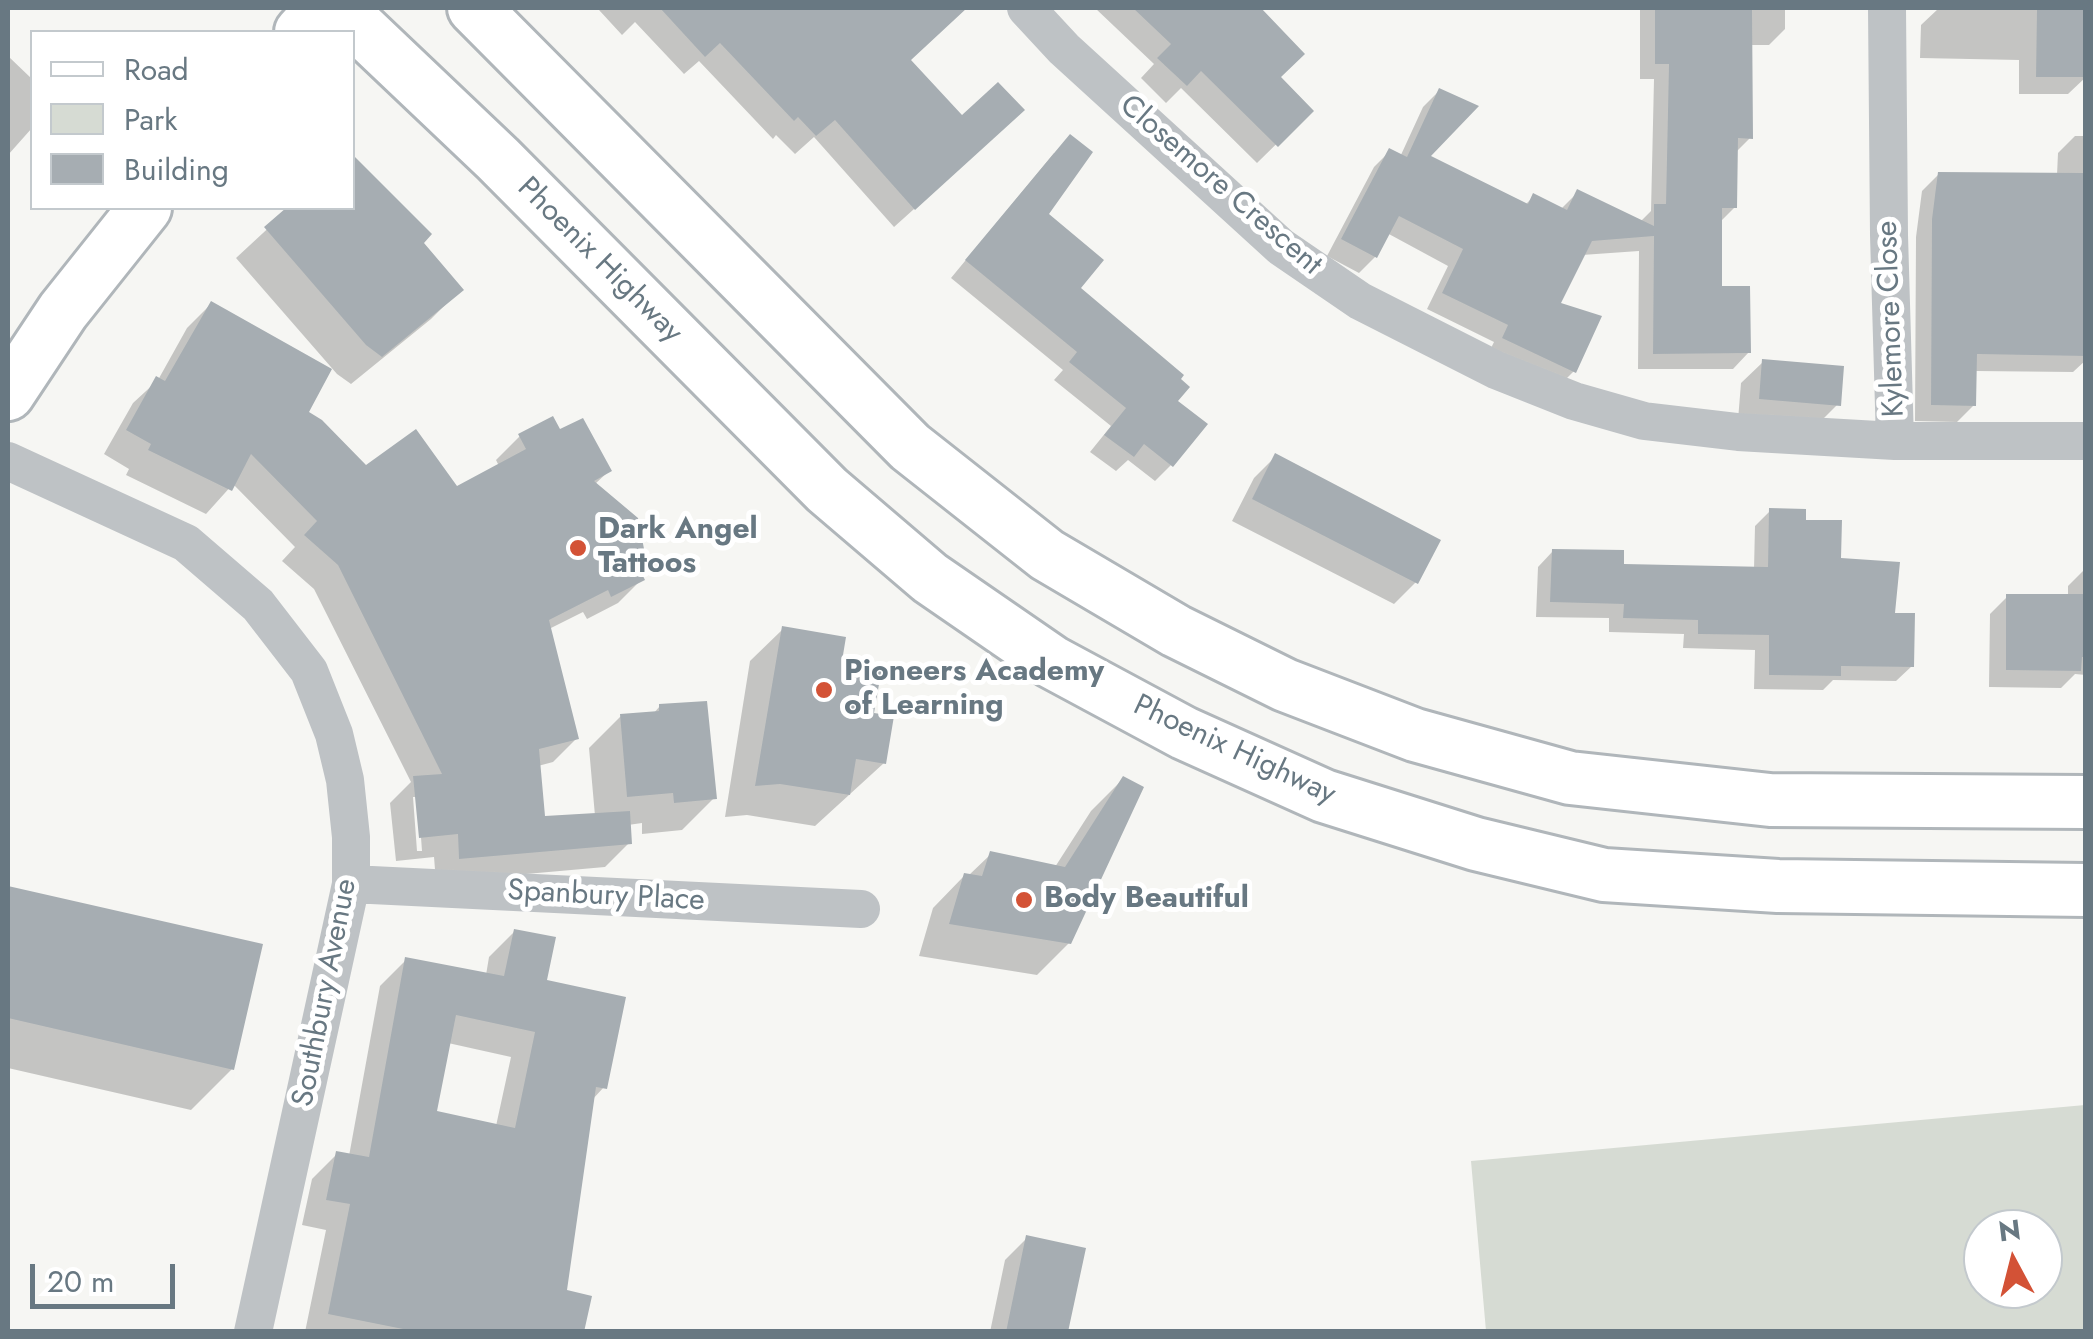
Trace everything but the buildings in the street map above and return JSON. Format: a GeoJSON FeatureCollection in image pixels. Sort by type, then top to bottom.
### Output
{"type":"FeatureCollection","features":[{"type":"Feature","properties":{"kind":"main road"},"geometry":{"type":"LineString","coordinates":[[303,30],[322,8]]}},
{"type":"Feature","properties":{"kind":"main road","name":"Phoenix Highway"},"geometry":{"type":"LineString","coordinates":[[338,8],[498,160],[842,502],[930,578],[1052,662],[1184,733],[1324,796],[1476,844],[1604,874],[1778,886],[2086,890]]}},
{"type":"Feature","properties":{"kind":"main road"},"geometry":{"type":"LineString","coordinates":[[474,8],[910,447],[1047,555],[1222,654],[1285,685],[1415,735],[1570,778],[1770,800],[2086,802]]}},
{"type":"Feature","properties":{"kind":"main road"},"geometry":{"type":"LineString","coordinates":[[11,380],[143,210]]}},
{"type":"Feature","properties":{"kind":"street","name":"Closemore Crescent"},"geometry":{"type":"LineString","coordinates":[[1026,8],[1064,49],[1282,246],[1360,301],[1496,370],[1574,401],[1644,421],[1738,432],[1895,441]]}},
{"type":"Feature","properties":{"kind":"street","name":"Kylemore Close"},"geometry":{"type":"LineString","coordinates":[[1887,8],[1895,441],[2086,441]]}},
{"type":"Feature","properties":{"kind":"street","name":"Southbury Avenue"},"geometry":{"type":"LineString","coordinates":[[8,461],[186,543],[258,606],[309,671],[334,734],[345,780],[351,884],[253,1332]]}},
{"type":"Feature","properties":{"kind":"street","name":"Spanbury Place"},"geometry":{"type":"LineString","coordinates":[[351,884],[862,910]]}},
{"type":"Feature","properties":{"kind":"green space"},"geometry":{"type":"Polygon","coordinates":[[[2085,1105],[2085,1331],[1486,1331],[1471,1161],[2085,1105]]]}},
{"type":"Feature","properties":{"kind":"place","name":"Dark Angel Tattoos"},"geometry":{"type":"Point","coordinates":[578,548]}},
{"type":"Feature","properties":{"kind":"place","name":"Pioneers Academy of Learning"},"geometry":{"type":"Point","coordinates":[824,690]}},
{"type":"Feature","properties":{"kind":"place","name":"Body Beautiful"},"geometry":{"type":"Point","coordinates":[1024,900]}}]}
